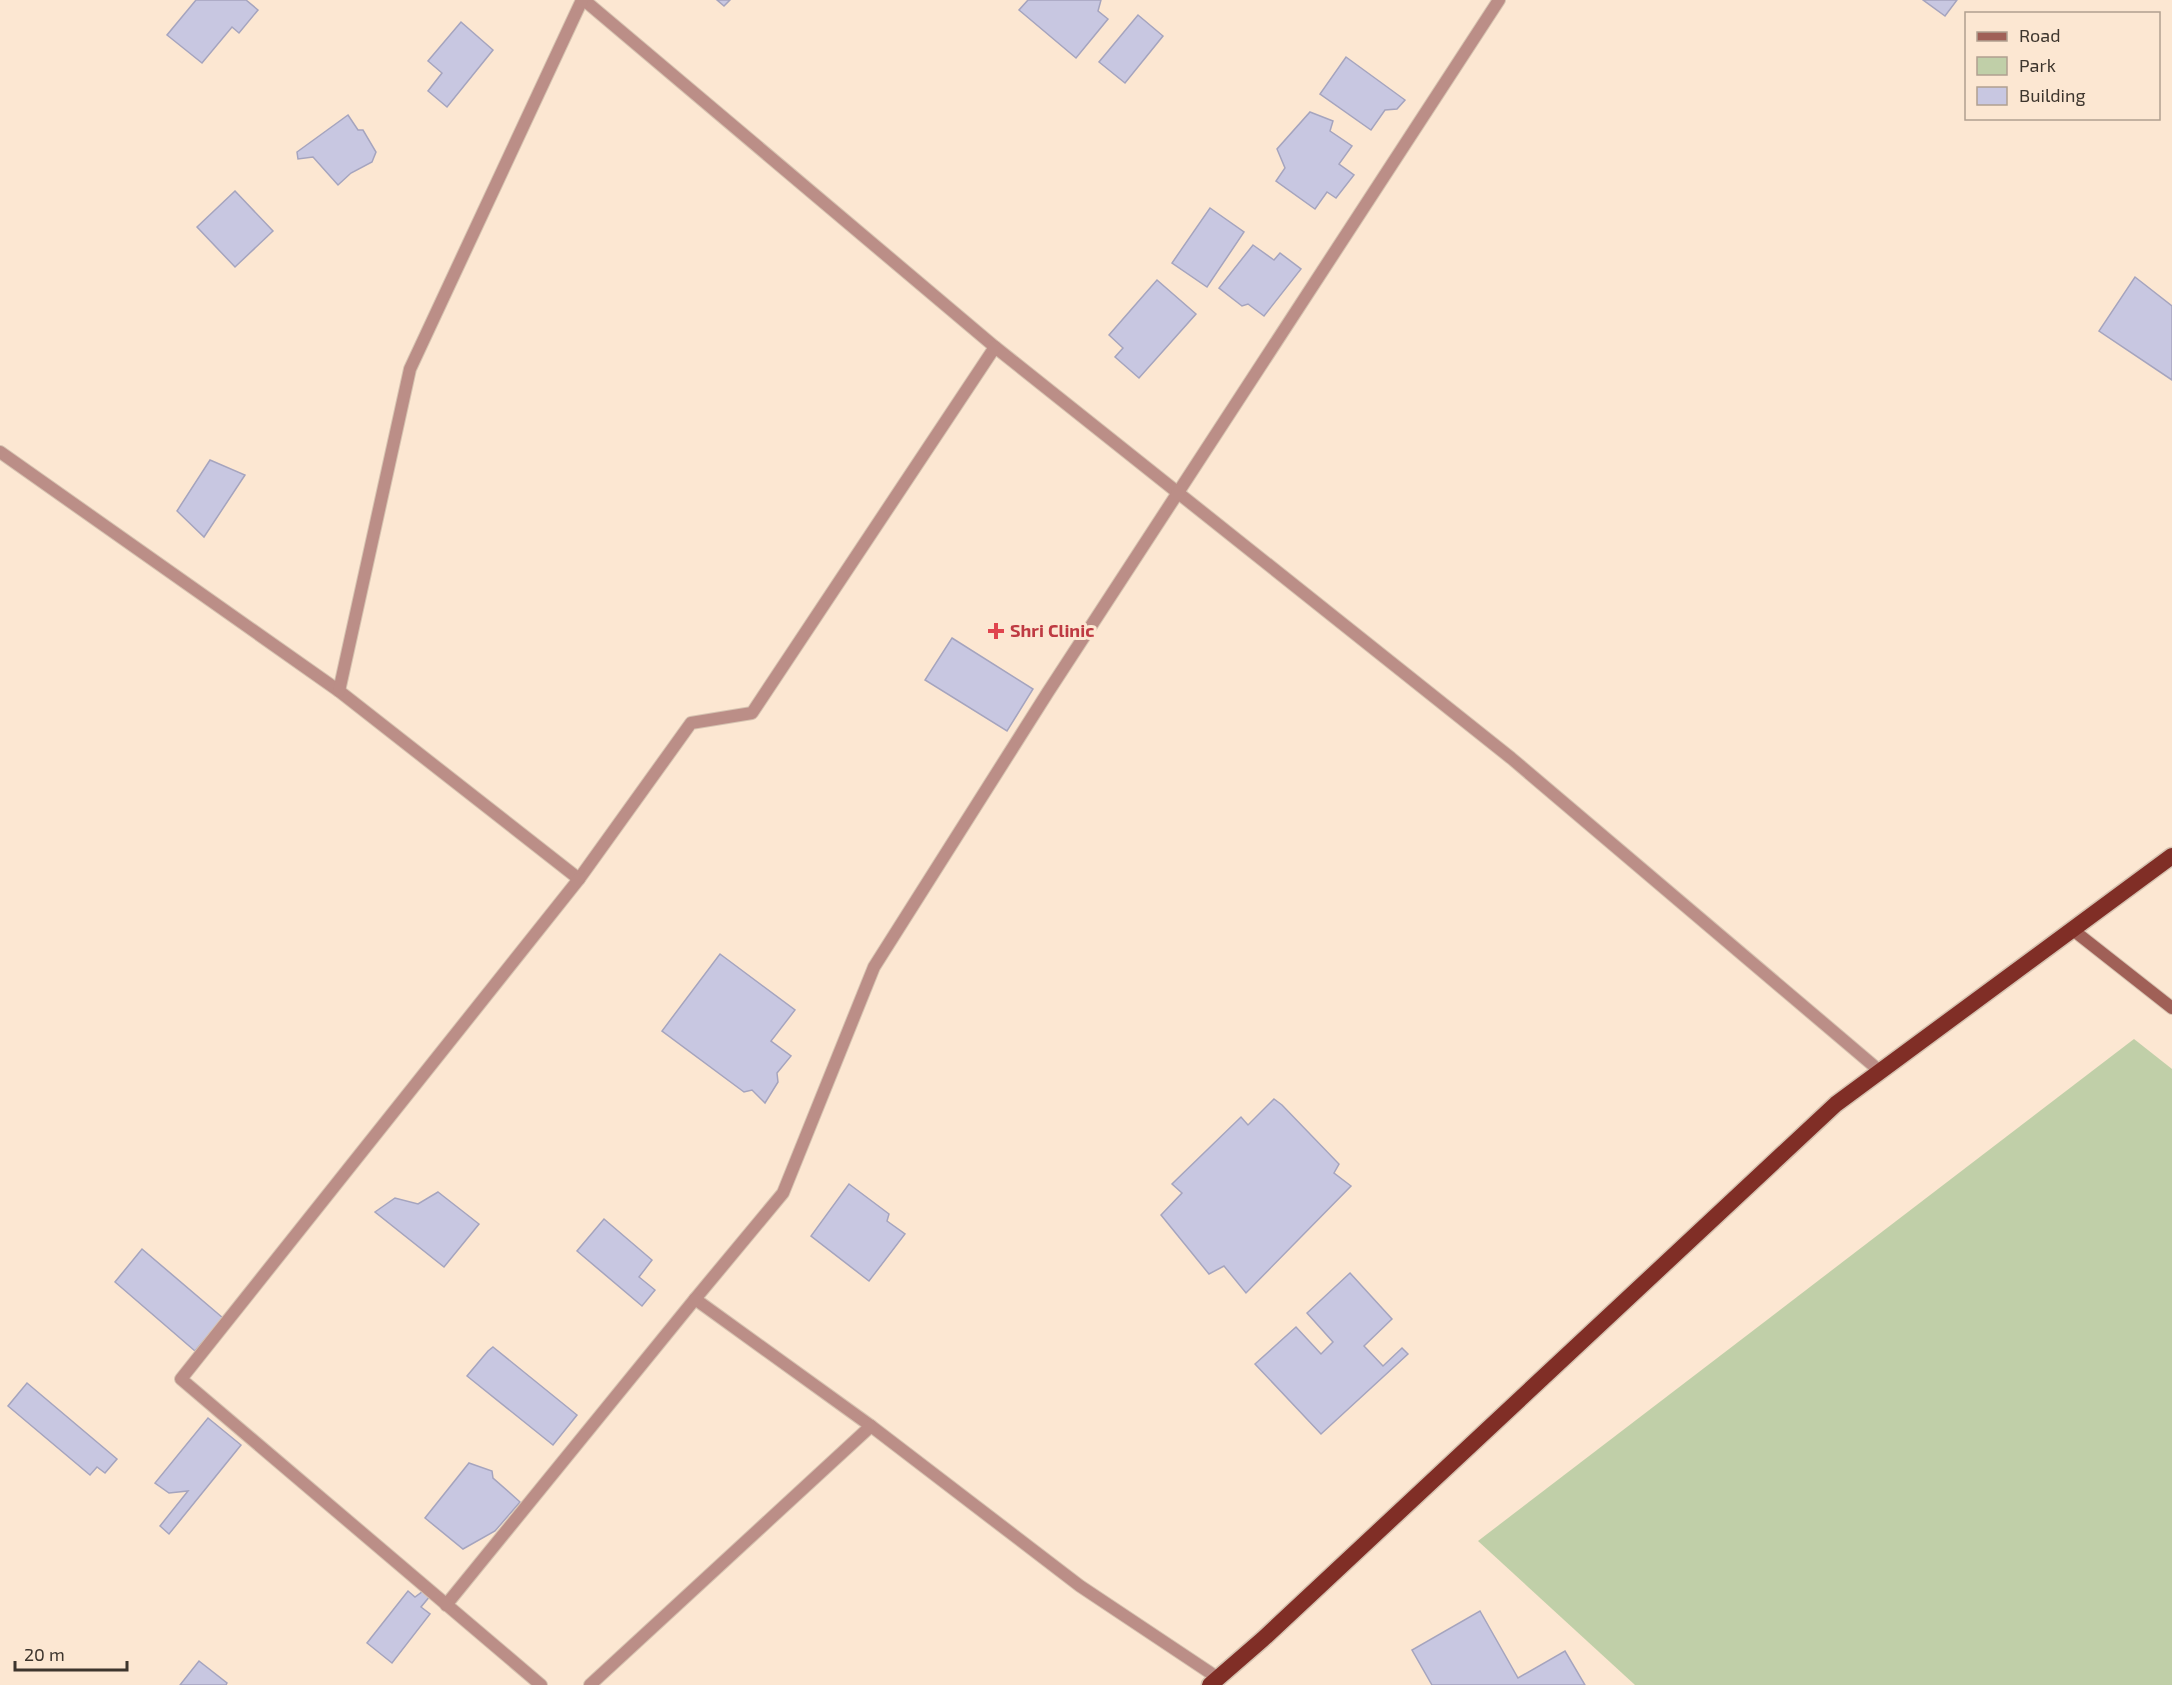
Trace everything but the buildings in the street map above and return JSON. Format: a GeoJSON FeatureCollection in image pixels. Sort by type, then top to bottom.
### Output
{"type":"FeatureCollection","features":[{"type":"Feature","properties":{"kind":"highway"},"geometry":{"type":"LineString","coordinates":[[1214,1682],[1263,1639],[1836,1104],[2172,856]]}},
{"type":"Feature","properties":{"kind":"main road"},"geometry":{"type":"LineString","coordinates":[[2073,930],[2172,1008]]}},
{"type":"Feature","properties":{"kind":"street"},"geometry":{"type":"LineString","coordinates":[[339,691],[410,369],[583,0],[995,347],[1511,758],[1881,1072]]}},
{"type":"Feature","properties":{"kind":"street"},"geometry":{"type":"LineString","coordinates":[[446,1605],[783,1193],[874,967],[1042,702],[1499,0]]}},
{"type":"Feature","properties":{"kind":"street"},"geometry":{"type":"LineString","coordinates":[[540,1685],[181,1379],[579,879],[691,723],[752,713],[995,347]]}},
{"type":"Feature","properties":{"kind":"street"},"geometry":{"type":"LineString","coordinates":[[0,452],[339,691],[579,879]]}},
{"type":"Feature","properties":{"kind":"street"},"geometry":{"type":"LineString","coordinates":[[695,1299],[871,1426],[1080,1586],[1214,1682]]}},
{"type":"Feature","properties":{"kind":"street"},"geometry":{"type":"LineString","coordinates":[[591,1685],[871,1426]]}},
{"type":"Feature","properties":{"kind":"green space"},"geometry":{"type":"Polygon","coordinates":[[[2134,1039],[2172,1069],[2172,1685],[1635,1685],[1478,1541],[2134,1039]]]}},
{"type":"Feature","properties":{"kind":"place","name":"Shri Clinic"},"geometry":{"type":"Point","coordinates":[996,631]}}]}
